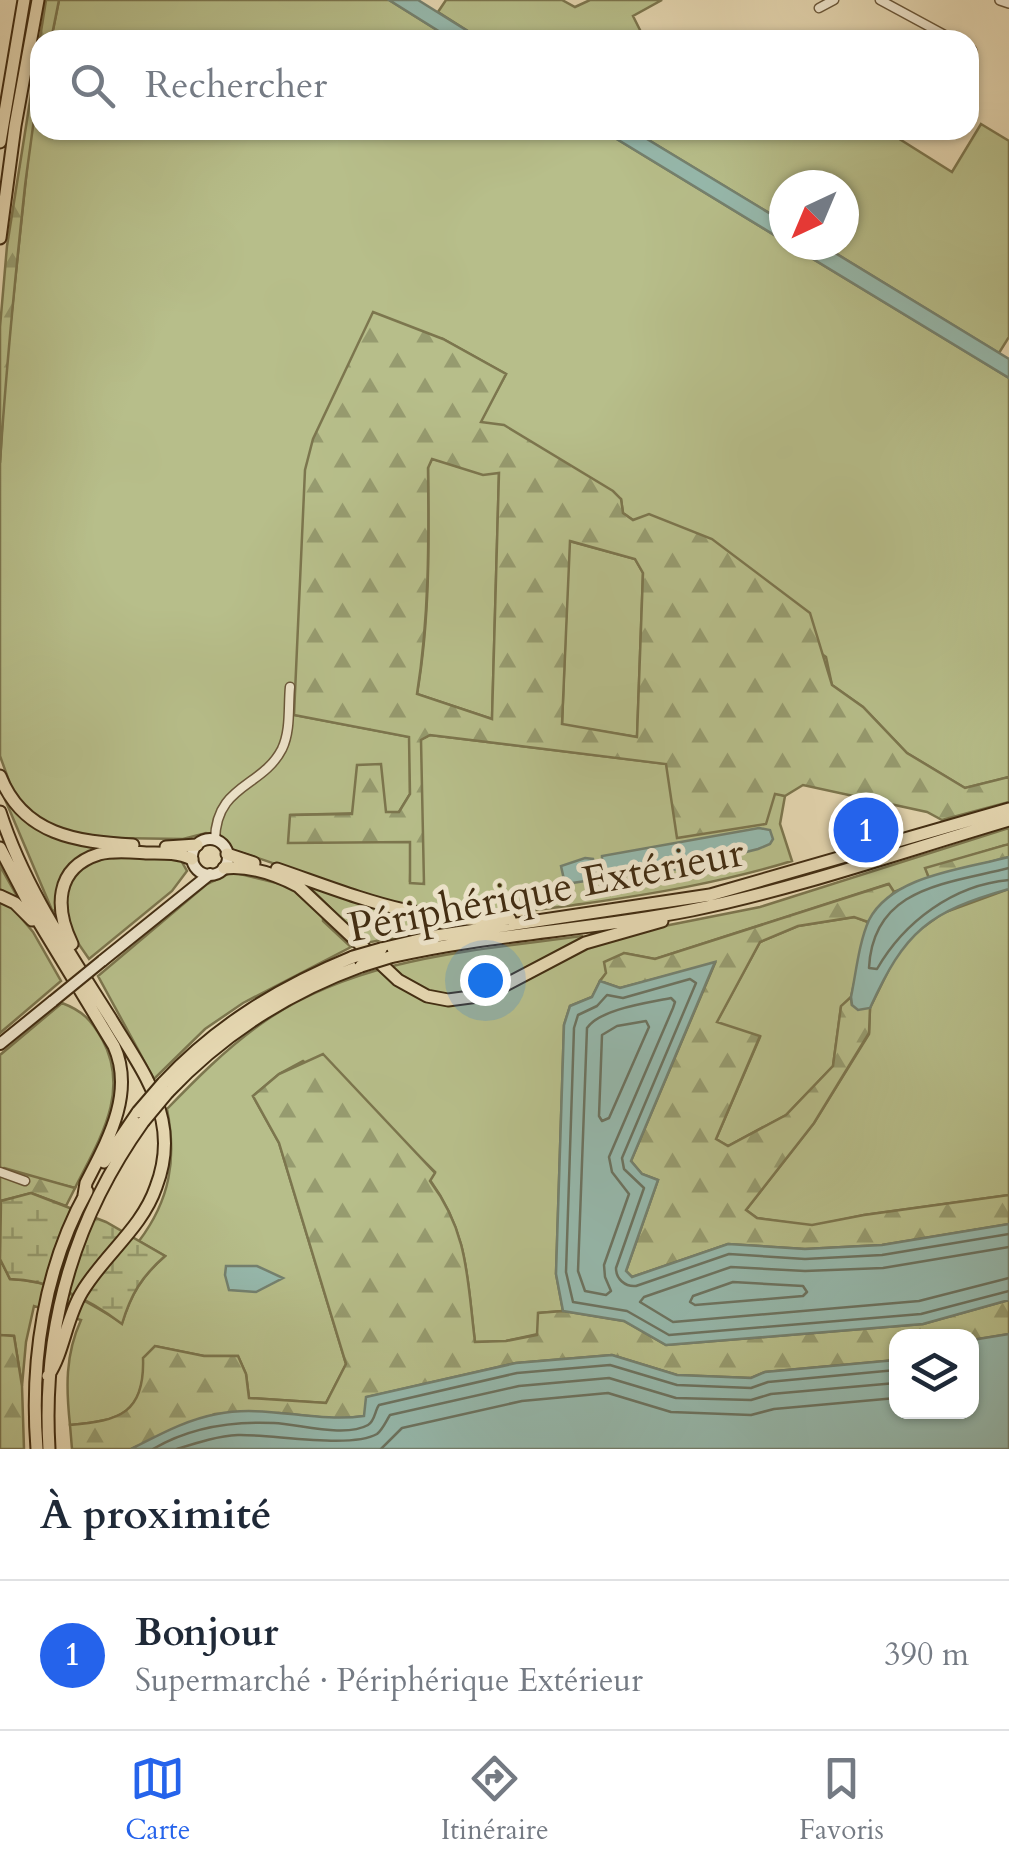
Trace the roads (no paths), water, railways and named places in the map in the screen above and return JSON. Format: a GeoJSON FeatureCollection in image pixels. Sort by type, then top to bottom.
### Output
{"type":"FeatureCollection","features":[{"type":"Feature","properties":{"kind":"highway"},"geometry":{"type":"LineString","coordinates":[[0,142],[24,0]]}},
{"type":"Feature","properties":{"kind":"highway"},"geometry":{"type":"LineString","coordinates":[[32,30],[38,0]]}},
{"type":"Feature","properties":{"kind":"highway"},"geometry":{"type":"LineString","coordinates":[[0,101],[15,43]]}},
{"type":"Feature","properties":{"kind":"highway"},"geometry":{"type":"LineString","coordinates":[[0,238],[30,43]]}},
{"type":"Feature","properties":{"kind":"highway"},"geometry":{"type":"LineString","coordinates":[[0,776],[25,814],[64,838],[90,843],[197,845]]}},
{"type":"Feature","properties":{"kind":"highway","name":"Périphérique Extérieur"},"geometry":{"type":"LineString","coordinates":[[37,1449],[35,1382],[54,1322],[60,1253],[84,1196],[141,1117],[200,1046],[252,1008],[305,978],[436,936],[662,904],[742,888],[1009,810]]}},
{"type":"Feature","properties":{"kind":"highway"},"geometry":{"type":"LineString","coordinates":[[0,812],[26,878],[140,1068],[157,1102],[164,1137],[159,1179],[141,1217],[54,1322]]}},
{"type":"Feature","properties":{"kind":"highway"},"geometry":{"type":"LineString","coordinates":[[385,953],[689,910],[776,889],[1009,820]]}},
{"type":"Feature","properties":{"kind":"highway"},"geometry":{"type":"LineString","coordinates":[[0,848],[117,1052],[122,1077],[115,1120],[54,1322],[55,1365],[48,1376],[48,1449]]}},
{"type":"Feature","properties":{"kind":"highway"},"geometry":{"type":"LineString","coordinates":[[95,993],[62,923],[60,898],[66,880],[86,860],[103,853],[175,853],[195,864]]}},
{"type":"Feature","properties":{"kind":"highway"},"geometry":{"type":"LineString","coordinates":[[227,854],[418,915],[488,920],[552,914],[564,919]]}},
{"type":"Feature","properties":{"kind":"highway"},"geometry":{"type":"LineString","coordinates":[[224,868],[242,866],[298,886],[398,980],[427,996],[448,1000],[486,995],[585,943],[678,918],[689,910]]}},
{"type":"Feature","properties":{"kind":"highway"},"geometry":{"type":"LineString","coordinates":[[0,896],[28,916],[81,991]]}},
{"type":"Feature","properties":{"kind":"main road"},"geometry":{"type":"LineString","coordinates":[[0,1044],[210,874],[224,868],[227,854],[223,845],[205,840],[197,845],[195,864],[180,898]]}},
{"type":"Feature","properties":{"kind":"main road"},"geometry":{"type":"LineString","coordinates":[[195,864],[210,874]]}},
{"type":"Feature","properties":{"kind":"street"},"geometry":{"type":"LineString","coordinates":[[819,8],[834,0]]}},
{"type":"Feature","properties":{"kind":"street"},"geometry":{"type":"LineString","coordinates":[[880,0],[936,30]]}},
{"type":"Feature","properties":{"kind":"street"},"geometry":{"type":"LineString","coordinates":[[215,840],[219,815],[228,799],[267,768],[282,749],[288,730],[290,687]]}},
{"type":"Feature","properties":{"kind":"street"},"geometry":{"type":"LineString","coordinates":[[0,1172],[25,1181]]}},
{"type":"Feature","properties":{"kind":"water"},"geometry":{"type":"Polygon","coordinates":[[[389,0],[418,0],[466,30],[437,30],[389,0]]]}},
{"type":"Feature","properties":{"kind":"water"},"geometry":{"type":"Polygon","coordinates":[[[618,140],[649,140],[769,213],[769,232],[618,140]]]}},
{"type":"Feature","properties":{"kind":"water"},"geometry":{"type":"Polygon","coordinates":[[[815,260],[847,260],[1009,359],[1009,378],[815,260]]]}},
{"type":"Feature","properties":{"kind":"water"},"geometry":{"type":"Polygon","coordinates":[[[759,828],[770,830],[773,839],[758,849],[678,869],[602,879],[602,856],[759,828]]]}},
{"type":"Feature","properties":{"kind":"water"},"geometry":{"type":"Polygon","coordinates":[[[1009,857],[1009,889],[958,906],[922,928],[895,960],[870,1008],[858,1010],[852,1005],[863,938],[880,905],[912,883],[1009,857]]]}},
{"type":"Feature","properties":{"kind":"water"},"geometry":{"type":"Polygon","coordinates":[[[593,859],[593,880],[565,884],[561,866],[593,859]]]}},
{"type":"Feature","properties":{"kind":"water"},"geometry":{"type":"Polygon","coordinates":[[[715,962],[631,1161],[642,1174],[658,1180],[626,1271],[632,1277],[728,1244],[805,1249],[882,1245],[1009,1224],[1009,1300],[923,1324],[666,1345],[624,1321],[563,1311],[556,1274],[564,1025],[570,1006],[592,997],[600,981],[620,988],[715,962]]]}},
{"type":"Feature","properties":{"kind":"water"},"geometry":{"type":"Polygon","coordinates":[[[226,1266],[257,1266],[283,1278],[256,1292],[229,1290],[226,1266]]]}},
{"type":"Feature","properties":{"kind":"water"},"geometry":{"type":"Polygon","coordinates":[[[1009,1334],[1009,1449],[131,1449],[183,1424],[217,1414],[253,1411],[364,1416],[366,1397],[516,1363],[612,1355],[677,1375],[751,1378],[765,1372],[889,1361],[889,1419],[979,1419],[979,1339],[1009,1334]]]}},
{"type":"Feature","properties":{"kind":"place","name":"Bonjour"},"geometry":{"type":"Point","coordinates":[866,830]}}]}
